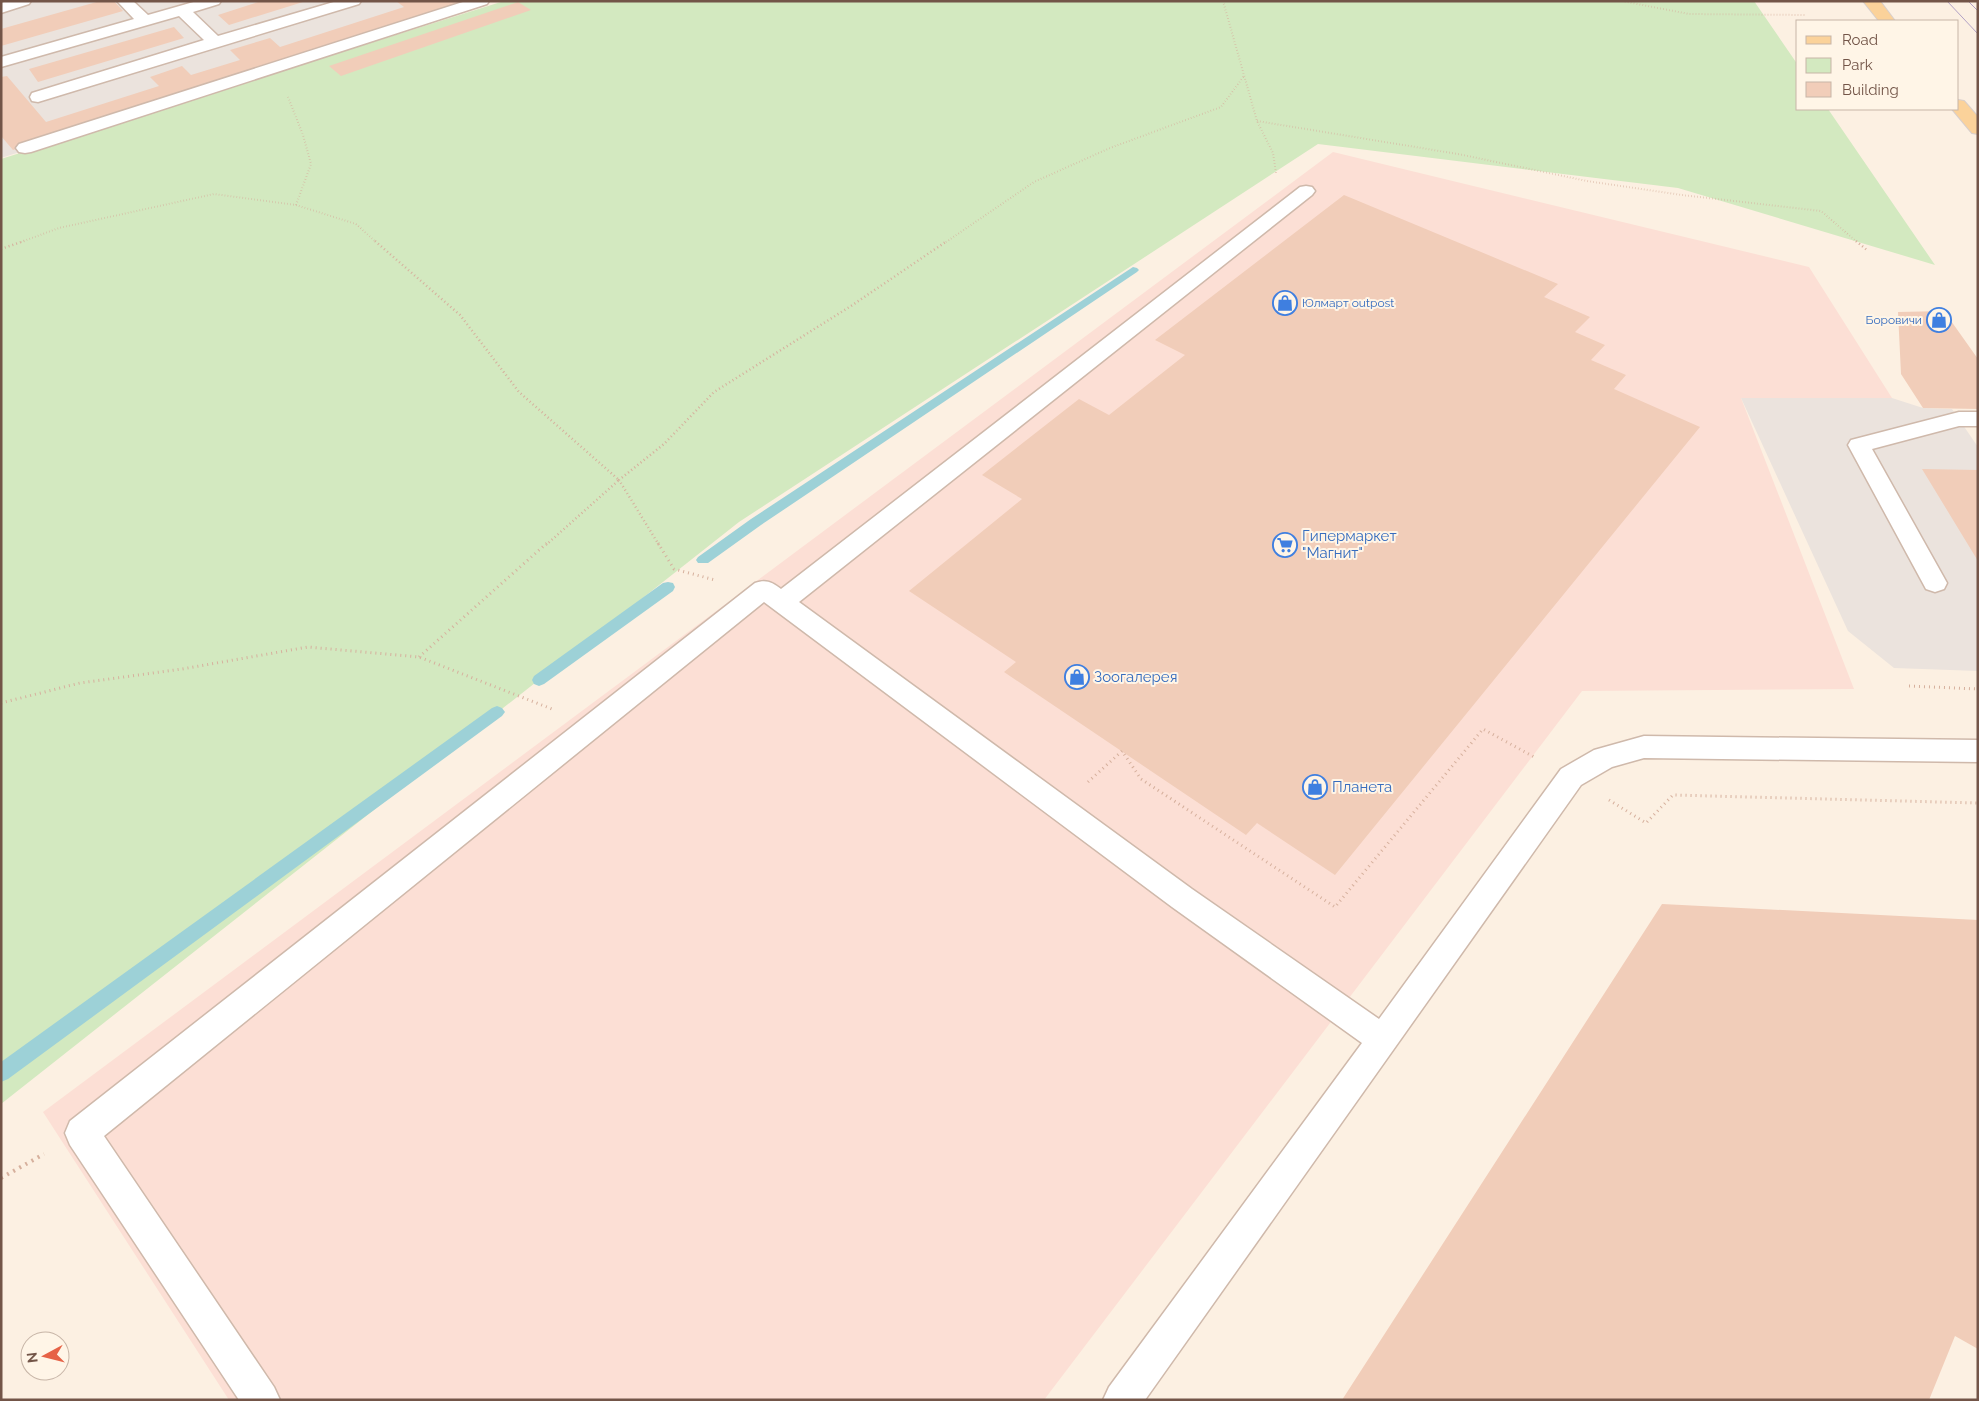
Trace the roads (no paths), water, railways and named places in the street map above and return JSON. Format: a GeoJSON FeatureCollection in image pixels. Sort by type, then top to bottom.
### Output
{"type":"FeatureCollection","features":[{"type":"Feature","properties":{"kind":"main road"},"geometry":{"type":"LineString","coordinates":[[1870,1],[1886,20]]}},
{"type":"Feature","properties":{"kind":"main road"},"geometry":{"type":"LineString","coordinates":[[1959,106],[1978,129]]}},
{"type":"Feature","properties":{"kind":"lane"},"geometry":{"type":"LineString","coordinates":[[1,8],[24,1]]}},
{"type":"Feature","properties":{"kind":"lane"},"geometry":{"type":"LineString","coordinates":[[124,1],[145,21]]}},
{"type":"Feature","properties":{"kind":"lane"},"geometry":{"type":"LineString","coordinates":[[1,62],[214,1]]}},
{"type":"Feature","properties":{"kind":"lane"},"geometry":{"type":"LineString","coordinates":[[38,98],[354,1]]}},
{"type":"Feature","properties":{"kind":"lane"},"geometry":{"type":"LineString","coordinates":[[25,148],[482,1]]}},
{"type":"Feature","properties":{"kind":"lane"},"geometry":{"type":"LineString","coordinates":[[182,10],[216,42]]}},
{"type":"Feature","properties":{"kind":"lane"},"geometry":{"type":"LineString","coordinates":[[782,602],[1306,191]]}},
{"type":"Feature","properties":{"kind":"lane"},"geometry":{"type":"LineString","coordinates":[[1935,583],[1859,444],[1959,419],[1978,420]]}},
{"type":"Feature","properties":{"kind":"lane"},"geometry":{"type":"LineString","coordinates":[[261,1400],[82,1133],[764,589],[1182,898],[1383,1040]]}},
{"type":"Feature","properties":{"kind":"lane"},"geometry":{"type":"LineString","coordinates":[[1122,1400],[1571,777],[1604,758],[1644,747],[1978,752]]}},
{"type":"Feature","properties":{"kind":"waterway"},"geometry":{"type":"LineString","coordinates":[[703,560],[756,522],[1133,270]]}},
{"type":"Feature","properties":{"kind":"waterway"},"geometry":{"type":"LineString","coordinates":[[539,680],[668,587]]}},
{"type":"Feature","properties":{"kind":"waterway"},"geometry":{"type":"LineString","coordinates":[[1,1073],[497,712]]}},
{"type":"Feature","properties":{"kind":"tram line"},"geometry":{"type":"LineString","coordinates":[[1947,1],[1978,34]]}},
{"type":"Feature","properties":{"kind":"tram line"},"geometry":{"type":"LineString","coordinates":[[1968,1],[1978,11]]}},
{"type":"Feature","properties":{"kind":"place","name":"Юлмарт outpost"},"geometry":{"type":"Point","coordinates":[1285,303]}},
{"type":"Feature","properties":{"kind":"place","name":"Боровичи"},"geometry":{"type":"Point","coordinates":[1939,320]}},
{"type":"Feature","properties":{"kind":"place","name":"Гипермаркет \"Магнит\""},"geometry":{"type":"Point","coordinates":[1285,545]}},
{"type":"Feature","properties":{"kind":"place","name":"Зоогалерея"},"geometry":{"type":"Point","coordinates":[1077,677]}},
{"type":"Feature","properties":{"kind":"place","name":"Планета"},"geometry":{"type":"Point","coordinates":[1315,787]}}]}
